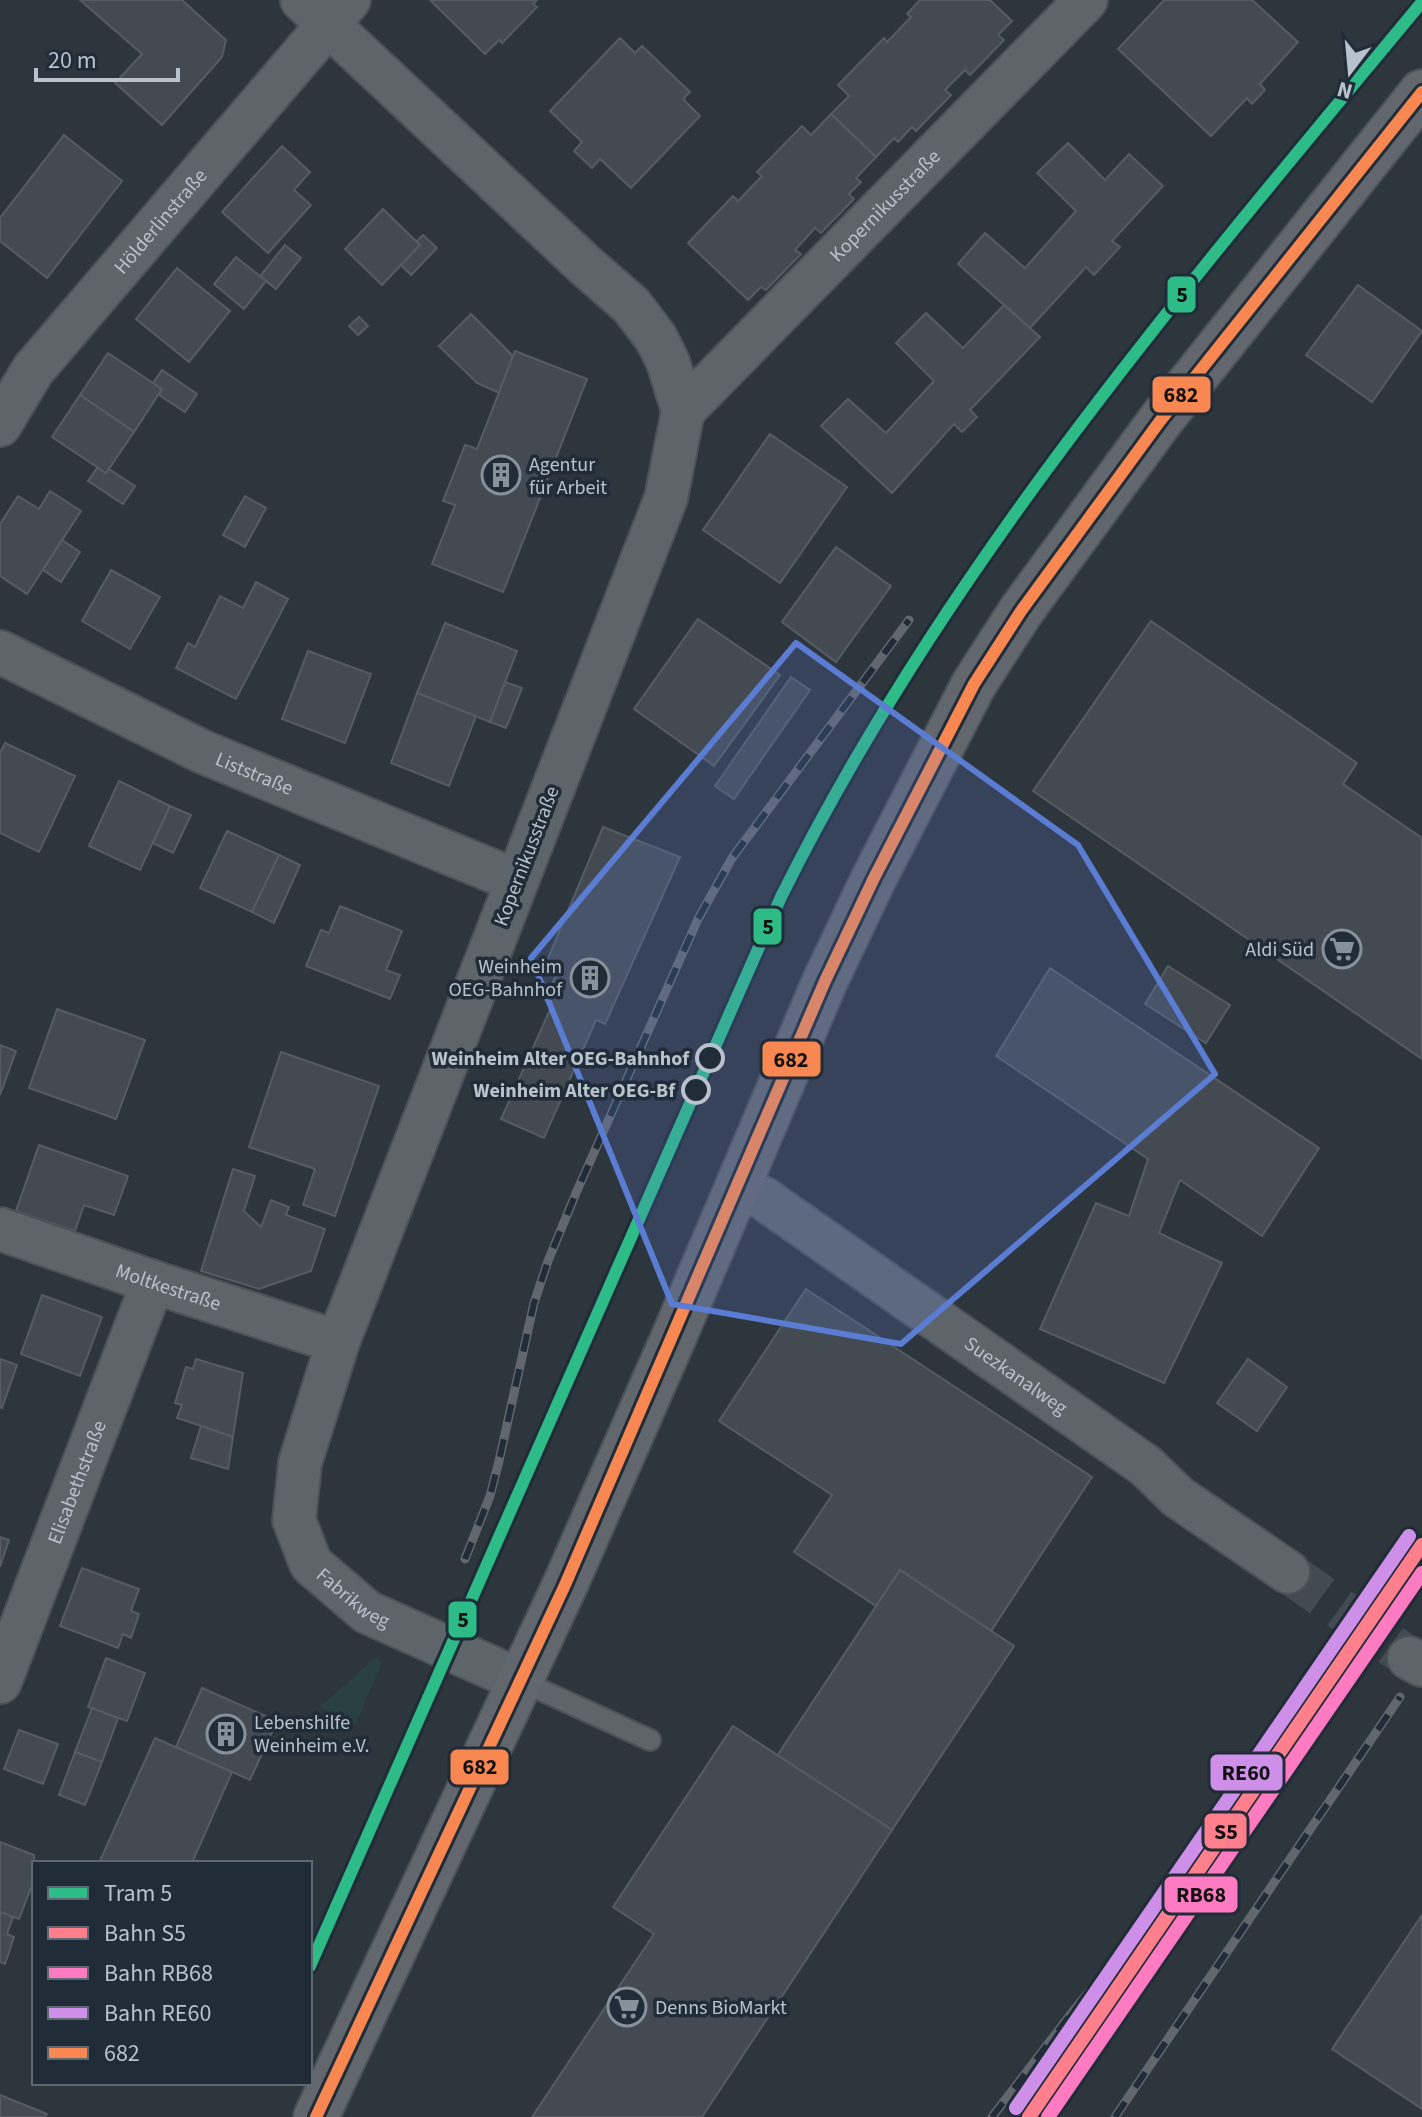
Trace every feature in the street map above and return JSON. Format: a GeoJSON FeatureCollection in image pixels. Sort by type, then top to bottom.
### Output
{"type":"FeatureCollection","features":[{"type":"Feature","properties":{"kind":"main road"},"geometry":{"type":"LineString","coordinates":[[316,2117],[521,1681],[847,933],[982,672],[1021,611],[1160,421],[1422,92]]}},
{"type":"Feature","properties":{"kind":"street","name":"Kopernikusstraße"},"geometry":{"type":"LineString","coordinates":[[683,411],[1086,0]]}},
{"type":"Feature","properties":{"kind":"street","name":"Kopernikusstraße"},"geometry":{"type":"LineString","coordinates":[[326,8],[631,305],[656,338],[668,362],[683,411],[666,498],[338,1342]]}},
{"type":"Feature","properties":{"kind":"street","name":"Hölderlinstraße"},"geometry":{"type":"LineString","coordinates":[[0,425],[33,370],[326,8]]}},
{"type":"Feature","properties":{"kind":"street","name":"Liststraße"},"geometry":{"type":"LineString","coordinates":[[0,652],[203,752],[517,881]]}},
{"type":"Feature","properties":{"kind":"street","name":"Suezkanalweg"},"geometry":{"type":"LineString","coordinates":[[738,1188],[763,1198],[1146,1466],[1178,1497],[1288,1572]]}},
{"type":"Feature","properties":{"kind":"street","name":"Moltkestraße"},"geometry":{"type":"LineString","coordinates":[[0,1229],[338,1342]]}},
{"type":"Feature","properties":{"kind":"street","name":"Elisabethstraße"},"geometry":{"type":"LineString","coordinates":[[0,1682],[153,1282]]}},
{"type":"Feature","properties":{"kind":"street","name":"Fabrikweg"},"geometry":{"type":"LineString","coordinates":[[338,1342],[300,1463],[294,1520],[311,1564],[367,1612],[521,1681]]}},
{"type":"Feature","properties":{"kind":"lane"},"geometry":{"type":"LineString","coordinates":[[521,1681],[650,1740]]}},
{"type":"Feature","properties":{"kind":"highlighted area"},"geometry":{"type":"Polygon","coordinates":[[[796,643],[1078,845],[1215,1074],[901,1344],[672,1304],[531,958],[796,643]]]}},
{"type":"Feature","properties":{"kind":"green space"},"geometry":{"type":"Polygon","coordinates":[[[375,1658],[382,1663],[355,1725],[320,1707],[375,1658]]]}},
{"type":"Feature","properties":{"kind":"building"},"geometry":{"type":"Polygon","coordinates":[[[80,0],[182,0],[226,40],[222,57],[162,125],[115,83],[142,54],[80,0]]]}},
{"type":"Feature","properties":{"kind":"building"},"geometry":{"type":"Polygon","coordinates":[[[430,0],[537,0],[533,4],[537,7],[502,43],[499,40],[485,54],[430,0]]]}},
{"type":"Feature","properties":{"kind":"building"},"geometry":{"type":"Polygon","coordinates":[[[920,0],[990,0],[1012,21],[998,35],[1004,40],[970,75],[965,70],[945,90],[951,95],[916,131],[912,127],[898,142],[894,138],[876,157],[831,114],[849,96],[838,85],[884,38],[887,42],[911,17],[907,14],[920,0]]]}},
{"type":"Feature","properties":{"kind":"building"},"geometry":{"type":"Polygon","coordinates":[[[1164,0],[1252,0],[1298,42],[1260,84],[1265,90],[1252,104],[1247,98],[1211,136],[1118,49],[1164,0]]]}},
{"type":"Feature","properties":{"kind":"building"},"geometry":{"type":"Polygon","coordinates":[[[620,38],[635,53],[642,46],[690,92],[683,99],[700,116],[631,188],[600,159],[592,168],[574,151],[582,142],[550,111],[620,38]]]}},
{"type":"Feature","properties":{"kind":"building"},"geometry":{"type":"Polygon","coordinates":[[[831,114],[876,157],[856,178],[861,182],[849,194],[854,199],[821,233],[815,228],[795,250],[801,254],[766,290],[761,287],[748,300],[688,243],[733,196],[738,201],[762,176],[757,172],[802,126],[811,135],[831,114]]]}},
{"type":"Feature","properties":{"kind":"building"},"geometry":{"type":"Polygon","coordinates":[[[64,135],[122,181],[47,278],[0,241],[0,218],[64,135]]]}},
{"type":"Feature","properties":{"kind":"building"},"geometry":{"type":"Polygon","coordinates":[[[1068,143],[1105,180],[1129,154],[1163,186],[1112,241],[1120,247],[1094,275],[1086,267],[1030,328],[958,264],[985,233],[1025,268],[1076,211],[1037,173],[1068,143]]]}},
{"type":"Feature","properties":{"kind":"building"},"geometry":{"type":"Polygon","coordinates":[[[282,146],[310,172],[294,190],[311,205],[268,253],[222,212],[282,146]]]}},
{"type":"Feature","properties":{"kind":"building"},"geometry":{"type":"Polygon","coordinates":[[[383,209],[420,245],[382,285],[345,249],[383,209]]]}},
{"type":"Feature","properties":{"kind":"building"},"geometry":{"type":"Polygon","coordinates":[[[423,235],[437,248],[411,275],[401,265],[420,245],[417,241],[423,235]]]}},
{"type":"Feature","properties":{"kind":"building"},"geometry":{"type":"Polygon","coordinates":[[[285,245],[301,258],[276,289],[260,276],[285,245]]]}},
{"type":"Feature","properties":{"kind":"building"},"geometry":{"type":"Polygon","coordinates":[[[236,257],[266,281],[244,309],[214,284],[236,257]]]}},
{"type":"Feature","properties":{"kind":"building"},"geometry":{"type":"Polygon","coordinates":[[[177,268],[230,311],[189,362],[136,319],[177,268]]]}},
{"type":"Feature","properties":{"kind":"building"},"geometry":{"type":"Polygon","coordinates":[[[1358,285],[1422,331],[1372,402],[1306,355],[1358,285]]]}},
{"type":"Feature","properties":{"kind":"building"},"geometry":{"type":"Polygon","coordinates":[[[1004,305],[1040,337],[970,410],[977,417],[962,432],[954,424],[892,493],[821,426],[848,399],[886,433],[934,381],[896,343],[926,313],[963,348],[1004,305]]]}},
{"type":"Feature","properties":{"kind":"building"},"geometry":{"type":"Polygon","coordinates":[[[471,314],[513,356],[499,393],[477,383],[439,346],[471,314]]]}},
{"type":"Feature","properties":{"kind":"building"},"geometry":{"type":"Polygon","coordinates":[[[359,317],[368,326],[358,335],[349,326],[359,317]]]}},
{"type":"Feature","properties":{"kind":"building","name":"Agentur für Arbeit"},"geometry":{"type":"Polygon","coordinates":[[[515,351],[587,379],[503,592],[432,564],[455,505],[443,501],[465,445],[477,449],[515,351]]]}},
{"type":"Feature","properties":{"kind":"building"},"geometry":{"type":"Polygon","coordinates":[[[108,353],[162,389],[134,432],[80,395],[108,353]]]}},
{"type":"Feature","properties":{"kind":"building"},"geometry":{"type":"Polygon","coordinates":[[[162,370],[197,394],[185,412],[159,395],[162,389],[153,383],[162,370]]]}},
{"type":"Feature","properties":{"kind":"building"},"geometry":{"type":"Polygon","coordinates":[[[80,395],[134,432],[106,473],[52,437],[80,395]]]}},
{"type":"Feature","properties":{"kind":"building"},"geometry":{"type":"Polygon","coordinates":[[[770,434],[847,487],[780,583],[703,530],[770,434]]]}},
{"type":"Feature","properties":{"kind":"building"},"geometry":{"type":"Polygon","coordinates":[[[97,468],[106,473],[109,469],[135,486],[123,504],[88,481],[97,468]]]}},
{"type":"Feature","properties":{"kind":"building"},"geometry":{"type":"Polygon","coordinates":[[[50,491],[81,511],[27,594],[0,576],[0,524],[18,496],[39,509],[50,491]]]}},
{"type":"Feature","properties":{"kind":"building"},"geometry":{"type":"Polygon","coordinates":[[[245,496],[266,508],[245,547],[223,535],[245,496]]]}},
{"type":"Feature","properties":{"kind":"building"},"geometry":{"type":"Polygon","coordinates":[[[62,540],[80,552],[61,582],[43,570],[62,540]]]}},
{"type":"Feature","properties":{"kind":"building"},"geometry":{"type":"Polygon","coordinates":[[[836,547],[891,586],[836,662],[782,622],[836,547]]]}},
{"type":"Feature","properties":{"kind":"building"},"geometry":{"type":"Polygon","coordinates":[[[111,570],[160,597],[130,649],[82,621],[111,570]]]}},
{"type":"Feature","properties":{"kind":"building"},"geometry":{"type":"Polygon","coordinates":[[[256,582],[288,599],[236,699],[176,668],[188,643],[195,647],[220,596],[243,608],[256,582]]]}},
{"type":"Feature","properties":{"kind":"building"},"geometry":{"type":"Polygon","coordinates":[[[698,619],[780,675],[714,766],[634,709],[698,619]]]}},
{"type":"Feature","properties":{"kind":"building","name":"Aldi Süd"},"geometry":{"type":"Polygon","coordinates":[[[1151,621],[1357,763],[1343,784],[1422,838],[1422,1059],[1033,791],[1151,621]]]}},
{"type":"Feature","properties":{"kind":"building"},"geometry":{"type":"Polygon","coordinates":[[[445,623],[517,651],[490,722],[417,693],[445,623]]]}},
{"type":"Feature","properties":{"kind":"building"},"geometry":{"type":"Polygon","coordinates":[[[308,651],[371,674],[345,743],[282,719],[308,651]]]}},
{"type":"Feature","properties":{"kind":"building"},"geometry":{"type":"Polygon","coordinates":[[[791,677],[810,690],[734,799],[715,786],[791,677]]]}},
{"type":"Feature","properties":{"kind":"building"},"geometry":{"type":"Polygon","coordinates":[[[505,682],[522,688],[506,728],[490,722],[505,682]]]}},
{"type":"Feature","properties":{"kind":"building"},"geometry":{"type":"Polygon","coordinates":[[[417,693],[476,716],[449,786],[391,763],[417,693]]]}},
{"type":"Feature","properties":{"kind":"building"},"geometry":{"type":"Polygon","coordinates":[[[5,743],[75,776],[39,852],[0,833],[0,753],[5,743]]]}},
{"type":"Feature","properties":{"kind":"building"},"geometry":{"type":"Polygon","coordinates":[[[119,781],[170,806],[140,870],[89,846],[119,781]]]}},
{"type":"Feature","properties":{"kind":"building"},"geometry":{"type":"Polygon","coordinates":[[[170,806],[191,815],[173,853],[153,843],[170,806]]]}},
{"type":"Feature","properties":{"kind":"building","name":"Weinheim OEG-Bahnhof"},"geometry":{"type":"Polygon","coordinates":[[[603,827],[680,857],[605,1024],[596,1020],[544,1138],[501,1119],[553,1003],[545,1000],[560,966],[547,961],[603,827]]]}},
{"type":"Feature","properties":{"kind":"building"},"geometry":{"type":"Polygon","coordinates":[[[227,831],[279,855],[252,912],[200,888],[227,831]]]}},
{"type":"Feature","properties":{"kind":"building"},"geometry":{"type":"Polygon","coordinates":[[[279,855],[300,865],[274,923],[252,912],[279,855]]]}},
{"type":"Feature","properties":{"kind":"building"},"geometry":{"type":"Polygon","coordinates":[[[340,906],[402,931],[386,970],[400,975],[390,999],[306,966],[321,930],[329,933],[340,906]]]}},
{"type":"Feature","properties":{"kind":"building"},"geometry":{"type":"Polygon","coordinates":[[[1168,966],[1230,1005],[1206,1043],[1145,1004],[1168,966]]]}},
{"type":"Feature","properties":{"kind":"building"},"geometry":{"type":"Polygon","coordinates":[[[1050,968],[1319,1148],[1262,1236],[1180,1180],[1159,1233],[1222,1263],[1164,1383],[1040,1329],[1096,1203],[1129,1216],[1148,1159],[996,1056],[1050,968]]]}},
{"type":"Feature","properties":{"kind":"building"},"geometry":{"type":"Polygon","coordinates":[[[57,1009],[145,1040],[116,1119],[29,1088],[57,1009]]]}},
{"type":"Feature","properties":{"kind":"building"},"geometry":{"type":"Polygon","coordinates":[[[0,1045],[16,1051],[0,1095],[0,1045]]]}},
{"type":"Feature","properties":{"kind":"building"},"geometry":{"type":"Polygon","coordinates":[[[281,1052],[379,1086],[335,1216],[303,1205],[315,1169],[249,1147],[281,1052]]]}},
{"type":"Feature","properties":{"kind":"building"},"geometry":{"type":"Polygon","coordinates":[[[39,1145],[128,1176],[114,1215],[84,1205],[75,1231],[16,1211],[39,1145]]]}},
{"type":"Feature","properties":{"kind":"building"},"geometry":{"type":"Polygon","coordinates":[[[233,1169],[255,1176],[244,1211],[261,1227],[271,1200],[289,1207],[286,1215],[325,1229],[311,1271],[259,1289],[201,1271],[233,1169]]]}},
{"type":"Feature","properties":{"kind":"building"},"geometry":{"type":"Polygon","coordinates":[[[806,1289],[1092,1477],[991,1631],[900,1570],[876,1606],[794,1552],[832,1495],[719,1421],[806,1289]]]}},
{"type":"Feature","properties":{"kind":"building"},"geometry":{"type":"Polygon","coordinates":[[[42,1295],[102,1317],[80,1376],[21,1354],[42,1295]]]}},
{"type":"Feature","properties":{"kind":"building"},"geometry":{"type":"Polygon","coordinates":[[[0,1359],[17,1365],[2,1408],[0,1407],[0,1359]]]}},
{"type":"Feature","properties":{"kind":"building"},"geometry":{"type":"Polygon","coordinates":[[[196,1359],[243,1373],[233,1437],[177,1418],[182,1405],[175,1403],[186,1367],[193,1369],[196,1359]]]}},
{"type":"Feature","properties":{"kind":"building"},"geometry":{"type":"Polygon","coordinates":[[[1248,1359],[1287,1387],[1257,1431],[1217,1403],[1248,1359]]]}},
{"type":"Feature","properties":{"kind":"building"},"geometry":{"type":"Polygon","coordinates":[[[201,1426],[233,1437],[228,1469],[191,1458],[201,1426]]]}},
{"type":"Feature","properties":{"kind":"building"},"geometry":{"type":"Polygon","coordinates":[[[0,1537],[9,1540],[0,1567],[0,1537]]]}},
{"type":"Feature","properties":{"kind":"building"},"geometry":{"type":"Polygon","coordinates":[[[82,1568],[139,1589],[131,1611],[139,1614],[131,1638],[123,1634],[118,1648],[60,1626],[82,1568]]]}},
{"type":"Feature","properties":{"kind":"building"},"geometry":{"type":"Polygon","coordinates":[[[900,1570],[1014,1646],[892,1830],[777,1756],[900,1570]]]}},
{"type":"Feature","properties":{"kind":"building"},"geometry":{"type":"Polygon","coordinates":[[[106,1658],[145,1673],[127,1721],[88,1707],[106,1658]]]}},
{"type":"Feature","properties":{"kind":"building","name":"Lebenshilfe Weinheim e.V."},"geometry":{"type":"Polygon","coordinates":[[[202,1688],[277,1721],[250,1780],[176,1747],[202,1688]]]}},
{"type":"Feature","properties":{"kind":"building"},"geometry":{"type":"Polygon","coordinates":[[[92,1708],[118,1718],[102,1762],[75,1752],[92,1708]]]}},
{"type":"Feature","properties":{"kind":"building"},"geometry":{"type":"Polygon","coordinates":[[[733,1726],[892,1830],[702,2117],[532,2117],[654,1934],[613,1907],[733,1726]]]}},
{"type":"Feature","properties":{"kind":"building"},"geometry":{"type":"Polygon","coordinates":[[[19,1730],[58,1744],[43,1784],[4,1769],[19,1730]]]}},
{"type":"Feature","properties":{"kind":"building"},"geometry":{"type":"Polygon","coordinates":[[[155,1738],[232,1772],[193,1861],[100,1861],[155,1738]]]}},
{"type":"Feature","properties":{"kind":"building"},"geometry":{"type":"Polygon","coordinates":[[[75,1752],[102,1762],[85,1805],[59,1795],[75,1752]]]}},
{"type":"Feature","properties":{"kind":"building"},"geometry":{"type":"Polygon","coordinates":[[[0,1842],[34,1855],[34,1861],[32,1885],[19,1919],[0,1912],[0,1842]]]}},
{"type":"Feature","properties":{"kind":"building"},"geometry":{"type":"Polygon","coordinates":[[[0,1912],[13,1917],[7,1934],[14,1937],[5,1964],[0,1962],[0,1912]]]}},
{"type":"Feature","properties":{"kind":"building"},"geometry":{"type":"Polygon","coordinates":[[[1422,1915],[1422,2109],[1332,2049],[1422,1915]]]}},
{"type":"Feature","properties":{"kind":"building"},"geometry":{"type":"Polygon","coordinates":[[[0,2095],[47,2114],[45,2117],[0,2117],[0,2095]]]}},
{"type":"Feature","properties":{"kind":"tunnel"},"geometry":{"type":"LineString","coordinates":[[1288,1572],[1409,1658]]}},
{"type":"Feature","properties":{"kind":"railway"},"geometry":{"type":"LineString","coordinates":[[465,1559],[490,1496],[534,1303],[548,1261],[698,919],[732,858],[909,620]]}},
{"type":"Feature","properties":{"kind":"railway"},"geometry":{"type":"LineString","coordinates":[[992,2117],[1230,1817],[1325,1687]]}},
{"type":"Feature","properties":{"kind":"railway"},"geometry":{"type":"LineString","coordinates":[[1115,2117],[1400,1697]]}},
{"type":"Feature","properties":{"kind":"tram line","name":"5"},"geometry":{"type":"LineString","coordinates":[[312,1961],[781,897],[846,775],[917,657],[994,543],[1075,432],[1246,215],[1422,2]]}},
{"type":"Feature","properties":{"kind":"rail line","name":"RE60"},"geometry":{"type":"LineString","coordinates":[[1016,2108],[1409,1536]]}},
{"type":"Feature","properties":{"kind":"rail line","name":"S5"},"geometry":{"type":"LineString","coordinates":[[1029,2117],[1422,1545]]}},
{"type":"Feature","properties":{"kind":"rail line","name":"RB68"},"geometry":{"type":"LineString","coordinates":[[1048,2117],[1422,1573]]}},
{"type":"Feature","properties":{"kind":"transit line","name":"682"},"geometry":{"type":"LineString","coordinates":[[316,2117],[565,1585],[825,981],[974,684],[1021,611],[1160,421],[1422,92]]}},
{"type":"Feature","properties":{"kind":"place","name":"Agentur für Arbeit"},"geometry":{"type":"Point","coordinates":[501,475]}},
{"type":"Feature","properties":{"kind":"place","name":"Aldi Süd"},"geometry":{"type":"Point","coordinates":[1342,949]}},
{"type":"Feature","properties":{"kind":"place","name":"Weinheim OEG-Bahnhof"},"geometry":{"type":"Point","coordinates":[590,978]}},
{"type":"Feature","properties":{"kind":"place","name":"Weinheim Alter OEG-Bahnhof"},"geometry":{"type":"Point","coordinates":[710,1058]}},
{"type":"Feature","properties":{"kind":"place","name":"Weinheim Alter OEG-Bf"},"geometry":{"type":"Point","coordinates":[696,1090]}},
{"type":"Feature","properties":{"kind":"place","name":"Lebenshilfe Weinheim e.V."},"geometry":{"type":"Point","coordinates":[226,1734]}},
{"type":"Feature","properties":{"kind":"place","name":"Denns BioMarkt"},"geometry":{"type":"Point","coordinates":[627,2007]}}]}
